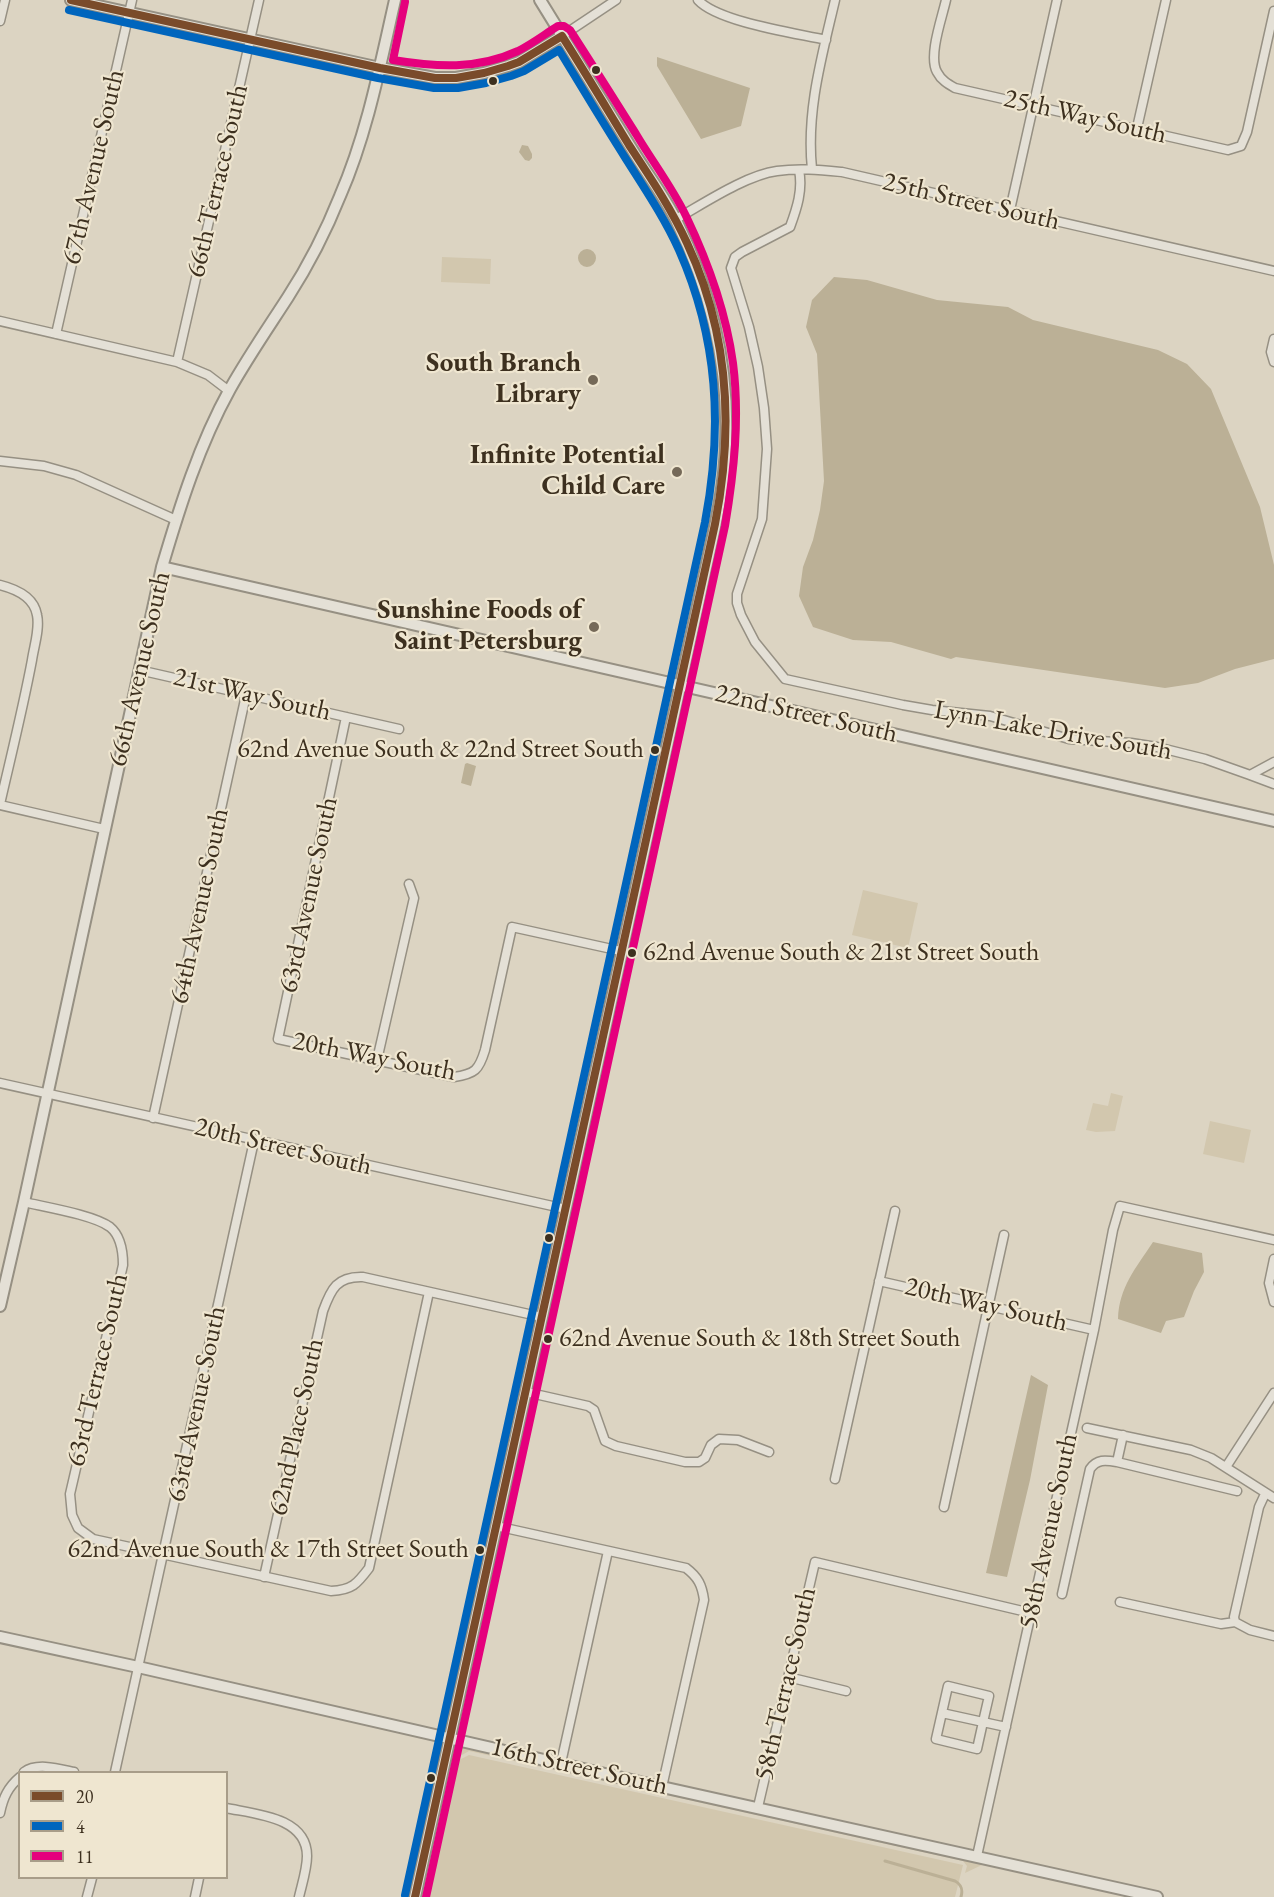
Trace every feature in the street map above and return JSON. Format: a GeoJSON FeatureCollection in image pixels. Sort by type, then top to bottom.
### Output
{"type":"FeatureCollection","features":[{"type":"Feature","properties":{"kind":"street"},"geometry":{"type":"LineString","coordinates":[[0,21],[5,0]]}},
{"type":"Feature","properties":{"kind":"street"},"geometry":{"type":"LineString","coordinates":[[71,0],[435,78],[474,75],[519,62],[616,0]]}},
{"type":"Feature","properties":{"kind":"street","name":"67th Avenue South"},"geometry":{"type":"LineString","coordinates":[[56,334],[132,0]]}},
{"type":"Feature","properties":{"kind":"street","name":"66th Terrace South"},"geometry":{"type":"LineString","coordinates":[[177,362],[259,0]]}},
{"type":"Feature","properties":{"kind":"street","name":"66th Avenue South"},"geometry":{"type":"LineString","coordinates":[[0,1306],[162,567],[176,520],[210,429],[229,391],[300,276],[340,198],[359,150],[380,68],[394,0]]}},
{"type":"Feature","properties":{"kind":"street"},"geometry":{"type":"LineString","coordinates":[[415,1897],[680,686],[722,486],[726,447],[727,411],[724,374],[711,308],[698,269],[676,219],[540,0]]}},
{"type":"Feature","properties":{"kind":"street"},"geometry":{"type":"LineString","coordinates":[[698,0],[716,13],[735,19],[826,40]]}},
{"type":"Feature","properties":{"kind":"street"},"geometry":{"type":"LineString","coordinates":[[812,169],[810,126],[812,103],[835,0]]}},
{"type":"Feature","properties":{"kind":"street","name":"25th Way South"},"geometry":{"type":"LineString","coordinates":[[946,0],[934,54],[936,71],[944,82],[955,88],[1228,150],[1240,146],[1247,132],[1274,11]]}},
{"type":"Feature","properties":{"kind":"street"},"geometry":{"type":"LineString","coordinates":[[1010,210],[1057,0]]}},
{"type":"Feature","properties":{"kind":"street"},"geometry":{"type":"LineString","coordinates":[[1137,128],[1166,0]]}},
{"type":"Feature","properties":{"kind":"street","name":"25th Street South"},"geometry":{"type":"LineString","coordinates":[[676,219],[746,181],[775,171],[812,169],[842,172],[1274,271]]}},
{"type":"Feature","properties":{"kind":"street","name":"Lynn Lake Drive South"},"geometry":{"type":"LineString","coordinates":[[799,170],[801,183],[797,207],[790,227],[742,252],[735,257],[731,268],[749,327],[764,408],[766,449],[762,519],[737,594],[741,615],[755,642],[785,679],[903,705],[990,716],[1069,739],[1157,747],[1205,759],[1250,774]]}},
{"type":"Feature","properties":{"kind":"street"},"geometry":{"type":"LineString","coordinates":[[0,321],[177,362],[208,375],[229,391]]}},
{"type":"Feature","properties":{"kind":"street"},"geometry":{"type":"LineString","coordinates":[[1274,339],[1271,352],[1274,362]]}},
{"type":"Feature","properties":{"kind":"street"},"geometry":{"type":"LineString","coordinates":[[0,460],[44,466],[76,475],[176,520]]}},
{"type":"Feature","properties":{"kind":"street","name":"22nd Street South"},"geometry":{"type":"LineString","coordinates":[[162,567],[1274,821]]}},
{"type":"Feature","properties":{"kind":"street"},"geometry":{"type":"LineString","coordinates":[[0,585],[22,593],[33,604],[37,615],[37,632],[0,804],[104,829]]}},
{"type":"Feature","properties":{"kind":"street","name":"21st Way South"},"geometry":{"type":"LineString","coordinates":[[139,670],[399,729]]}},
{"type":"Feature","properties":{"kind":"street","name":"64th Avenue South"},"geometry":{"type":"LineString","coordinates":[[153,1118],[246,695]]}},
{"type":"Feature","properties":{"kind":"street","name":"63rd Avenue South"},"geometry":{"type":"LineString","coordinates":[[278,1039],[346,717]]}},
{"type":"Feature","properties":{"kind":"street"},"geometry":{"type":"LineString","coordinates":[[1250,774],[1274,762]]}},
{"type":"Feature","properties":{"kind":"street"},"geometry":{"type":"LineString","coordinates":[[1250,774],[1274,784]]}},
{"type":"Feature","properties":{"kind":"street"},"geometry":{"type":"LineString","coordinates":[[377,1060],[414,898],[409,884]]}},
{"type":"Feature","properties":{"kind":"street","name":"20th Way South"},"geometry":{"type":"LineString","coordinates":[[278,1039],[454,1077],[469,1075],[480,1065],[485,1050],[512,927],[621,951]]}},
{"type":"Feature","properties":{"kind":"street","name":"20th Street South"},"geometry":{"type":"LineString","coordinates":[[0,1083],[566,1209]]}},
{"type":"Feature","properties":{"kind":"street","name":"63rd Avenue South"},"geometry":{"type":"LineString","coordinates":[[115,1771],[254,1141]]}},
{"type":"Feature","properties":{"kind":"street","name":"63rd Terrace South"},"geometry":{"type":"LineString","coordinates":[[24,1202],[97,1220],[111,1227],[119,1239],[123,1251],[123,1265],[70,1494],[72,1515],[78,1528],[93,1539],[163,1555]]}},
{"type":"Feature","properties":{"kind":"street","name":"58th Avenue South"},"geometry":{"type":"LineString","coordinates":[[977,1856],[1120,1206],[1274,1240]]}},
{"type":"Feature","properties":{"kind":"street"},"geometry":{"type":"LineString","coordinates":[[835,1479],[895,1211]]}},
{"type":"Feature","properties":{"kind":"street"},"geometry":{"type":"LineString","coordinates":[[944,1507],[1004,1235]]}},
{"type":"Feature","properties":{"kind":"street"},"geometry":{"type":"LineString","coordinates":[[1274,1259],[1269,1283],[1274,1302]]}},
{"type":"Feature","properties":{"kind":"street","name":"62nd Place South"},"geometry":{"type":"LineString","coordinates":[[264,1577],[323,1311],[330,1292],[339,1282],[350,1277],[429,1292]]}},
{"type":"Feature","properties":{"kind":"street","name":"20th Way South"},"geometry":{"type":"LineString","coordinates":[[879,1281],[1094,1330]]}},
{"type":"Feature","properties":{"kind":"street"},"geometry":{"type":"LineString","coordinates":[[163,1555],[331,1591],[345,1591],[358,1583],[369,1568],[429,1292],[542,1317]]}},
{"type":"Feature","properties":{"kind":"street"},"geometry":{"type":"LineString","coordinates":[[526,1392],[588,1406],[594,1410],[605,1441],[616,1446],[685,1462],[705,1458],[711,1444],[719,1439],[738,1440],[769,1452]]}},
{"type":"Feature","properties":{"kind":"street"},"geometry":{"type":"LineString","coordinates":[[1226,1467],[1274,1393]]}},
{"type":"Feature","properties":{"kind":"street"},"geometry":{"type":"LineString","coordinates":[[1087,1428],[1191,1450],[1226,1467],[1274,1498]]}},
{"type":"Feature","properties":{"kind":"street"},"geometry":{"type":"LineString","coordinates":[[1117,1462],[1123,1435]]}},
{"type":"Feature","properties":{"kind":"street"},"geometry":{"type":"LineString","coordinates":[[1062,1594],[1090,1469],[1094,1463],[1102,1460],[1117,1462],[1237,1491]]}},
{"type":"Feature","properties":{"kind":"street"},"geometry":{"type":"LineString","coordinates":[[1235,1622],[1234,1617],[1259,1507],[1265,1494]]}},
{"type":"Feature","properties":{"kind":"street"},"geometry":{"type":"LineString","coordinates":[[496,1527],[686,1568],[695,1575],[702,1586],[704,1600],[662,1787]]}},
{"type":"Feature","properties":{"kind":"street"},"geometry":{"type":"LineString","coordinates":[[561,1763],[608,1551]]}},
{"type":"Feature","properties":{"kind":"street","name":"58th Terrace South"},"geometry":{"type":"LineString","coordinates":[[758,1807],[815,1562],[1031,1612]]}},
{"type":"Feature","properties":{"kind":"street"},"geometry":{"type":"LineString","coordinates":[[1120,1602],[1221,1624],[1235,1622],[1250,1630],[1274,1636]]}},
{"type":"Feature","properties":{"kind":"street","name":"16th Street South"},"geometry":{"type":"LineString","coordinates":[[0,1638],[138,1667],[1157,1897]]}},
{"type":"Feature","properties":{"kind":"street"},"geometry":{"type":"LineString","coordinates":[[788,1677],[846,1691]]}},
{"type":"Feature","properties":{"kind":"street"},"geometry":{"type":"LineString","coordinates":[[948,1686],[989,1696],[983,1722],[977,1749],[936,1739],[948,1686]]}},
{"type":"Feature","properties":{"kind":"street"},"geometry":{"type":"LineString","coordinates":[[942,1713],[1006,1727]]}},
{"type":"Feature","properties":{"kind":"street"},"geometry":{"type":"LineString","coordinates":[[26,1771],[48,1767],[65,1771]]}},
{"type":"Feature","properties":{"kind":"street"},"geometry":{"type":"LineString","coordinates":[[0,1813],[3,1799],[18,1779]]}},
{"type":"Feature","properties":{"kind":"street"},"geometry":{"type":"LineString","coordinates":[[228,1808],[290,1825],[304,1841],[307,1858],[299,1897]]}},
{"type":"Feature","properties":{"kind":"street"},"geometry":{"type":"LineString","coordinates":[[87,1897],[92,1879]]}},
{"type":"Feature","properties":{"kind":"street"},"geometry":{"type":"LineString","coordinates":[[195,1897],[199,1879]]}},
{"type":"Feature","properties":{"kind":"shaded area"},"geometry":{"type":"Polygon","coordinates":[[[657,57],[750,88],[741,126],[701,139],[657,66],[657,57]]]}},
{"type":"Feature","properties":{"kind":"shaded area"},"geometry":{"type":"Polygon","coordinates":[[[522,145],[528,146],[532,154],[529,161],[525,160],[519,152],[522,145]]]}},
{"type":"Feature","properties":{"kind":"shaded area"},"geometry":{"type":"Polygon","coordinates":[[[587,249],[593,252],[596,258],[593,264],[587,267],[581,264],[578,258],[581,252],[587,249]]]}},
{"type":"Feature","properties":{"kind":"shaded area"},"geometry":{"type":"Polygon","coordinates":[[[442,257],[491,259],[490,284],[441,282],[442,257]]]}},
{"type":"Feature","properties":{"kind":"shaded area"},"geometry":{"type":"Polygon","coordinates":[[[834,277],[867,280],[937,300],[1008,307],[1033,320],[1158,350],[1187,364],[1211,389],[1260,507],[1274,565],[1274,659],[1235,669],[1198,683],[1165,688],[956,657],[951,659],[891,642],[853,640],[813,627],[799,596],[803,567],[813,540],[820,510],[824,481],[817,354],[806,327],[812,300],[834,277]]]}},
{"type":"Feature","properties":{"kind":"shaded area"},"geometry":{"type":"Polygon","coordinates":[[[467,763],[476,766],[471,786],[461,783],[467,763]]]}},
{"type":"Feature","properties":{"kind":"shaded area"},"geometry":{"type":"Polygon","coordinates":[[[863,890],[918,903],[908,948],[852,935],[863,890]]]}},
{"type":"Feature","properties":{"kind":"shaded area"},"geometry":{"type":"Polygon","coordinates":[[[1111,1093],[1123,1096],[1115,1131],[1086,1130],[1093,1103],[1108,1106],[1111,1093]]]}},
{"type":"Feature","properties":{"kind":"shaded area"},"geometry":{"type":"Polygon","coordinates":[[[1210,1121],[1251,1130],[1244,1163],[1203,1154],[1210,1121]]]}},
{"type":"Feature","properties":{"kind":"shaded area"},"geometry":{"type":"Polygon","coordinates":[[[1153,1242],[1202,1253],[1204,1272],[1184,1317],[1166,1321],[1161,1333],[1118,1319],[1125,1287],[1153,1242]]]}},
{"type":"Feature","properties":{"kind":"shaded area"},"geometry":{"type":"Polygon","coordinates":[[[1031,1375],[1048,1385],[1030,1480],[1007,1577],[986,1573],[1031,1375]]]}},
{"type":"Feature","properties":{"kind":"shaded area"},"geometry":{"type":"Polygon","coordinates":[[[454,1743],[986,1863],[965,1873],[967,1866],[963,1861],[469,1751],[455,1759],[433,1839],[454,1743]]]}},
{"type":"Feature","properties":{"kind":"shaded area"},"geometry":{"type":"Polygon","coordinates":[[[469,1755],[963,1865],[955,1897],[424,1897],[459,1760],[469,1755]]]}},
{"type":"Feature","properties":{"kind":"waterway"},"geometry":{"type":"LineString","coordinates":[[885,1861],[955,1881],[961,1888],[961,1897]]}},
{"type":"Feature","properties":{"kind":"transit line","name":"20"},"geometry":{"type":"LineString","coordinates":[[71,0],[435,78],[456,78],[508,66],[519,62],[562,36],[681,230],[701,277],[712,311],[719,346],[726,417],[725,452],[715,524],[415,1897]]}},
{"type":"Feature","properties":{"kind":"transit line","name":"11"},"geometry":{"type":"LineString","coordinates":[[405,2],[393,60],[441,65],[472,64],[518,51],[558,26],[564,26],[570,30],[668,184],[694,233],[709,269],[726,325],[733,363],[736,404],[733,465],[725,526],[426,1897]]}},
{"type":"Feature","properties":{"kind":"transit line","name":"4"},"geometry":{"type":"LineString","coordinates":[[69,10],[378,78],[434,88],[458,88],[511,76],[559,50],[654,203],[673,238],[692,283],[709,350],[715,417],[711,487],[705,522],[405,1895]]}},
{"type":"Feature","properties":{"kind":"place","name":"South Branch Library"},"geometry":{"type":"Point","coordinates":[593,380]}},
{"type":"Feature","properties":{"kind":"place","name":"Infinite Potential Child Care"},"geometry":{"type":"Point","coordinates":[677,472]}},
{"type":"Feature","properties":{"kind":"place","name":"Sunshine Foods of Saint Petersburg"},"geometry":{"type":"Point","coordinates":[594,627]}},
{"type":"Feature","properties":{"kind":"place","name":"62nd Avenue South & 22nd Street South"},"geometry":{"type":"Point","coordinates":[655,750]}},
{"type":"Feature","properties":{"kind":"place","name":"62nd Avenue South & 21st Street South"},"geometry":{"type":"Point","coordinates":[632,953]}},
{"type":"Feature","properties":{"kind":"place","name":"62nd Avenue South & 18th Street South"},"geometry":{"type":"Point","coordinates":[548,1339]}},
{"type":"Feature","properties":{"kind":"place","name":"62nd Avenue South & 17th Street South"},"geometry":{"type":"Point","coordinates":[480,1550]}}]}
